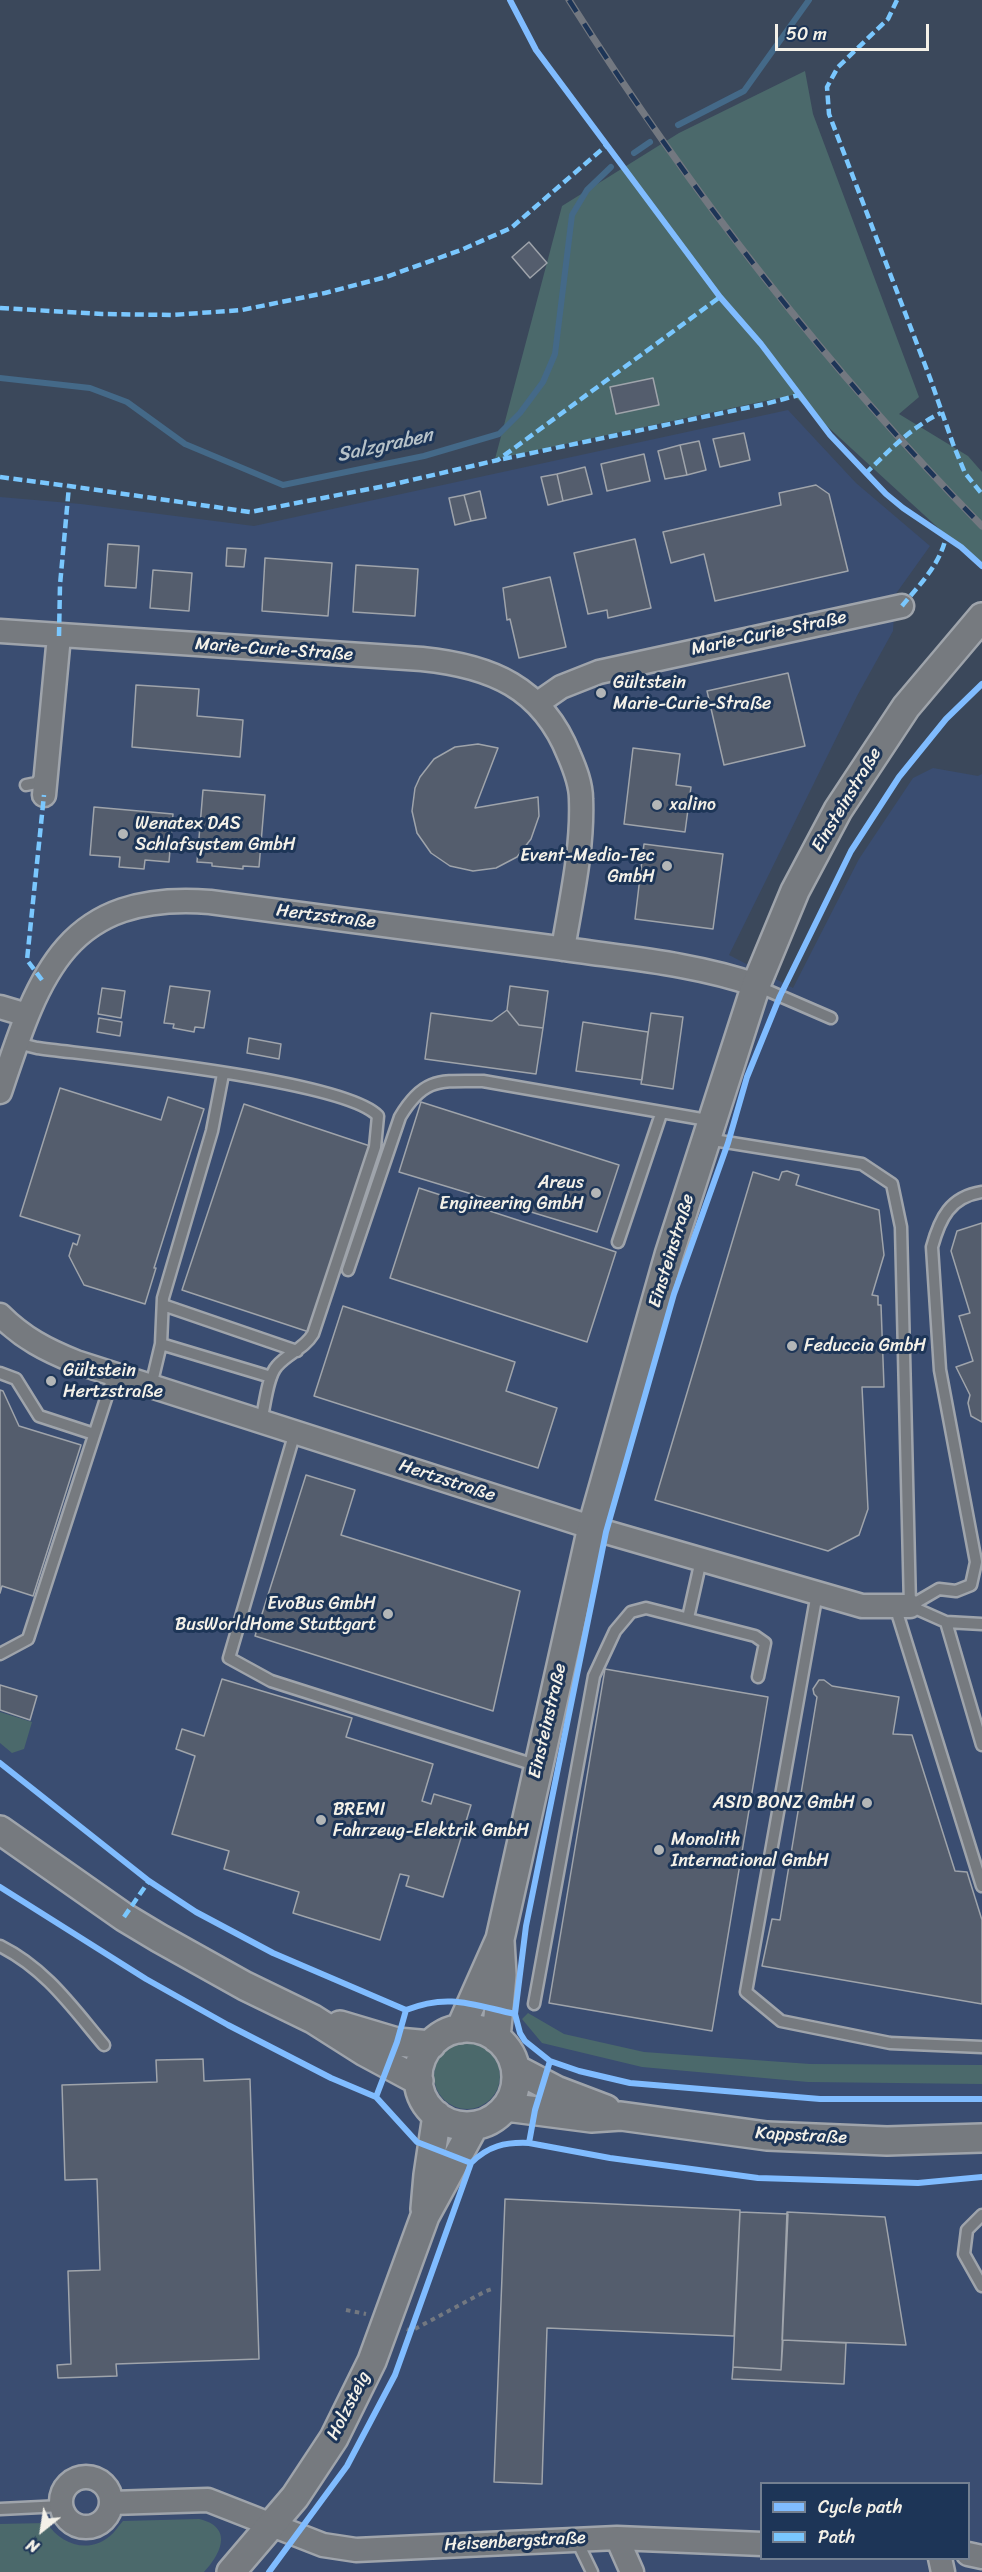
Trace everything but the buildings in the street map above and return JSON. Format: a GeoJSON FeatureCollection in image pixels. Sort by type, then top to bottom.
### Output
{"type":"FeatureCollection","features":[{"type":"Feature","properties":{"kind":"street","name":"Marie-Curie-Straße"},"geometry":{"type":"LineString","coordinates":[[538,703],[561,687],[599,672],[902,606]]}},
{"type":"Feature","properties":{"kind":"street","name":"Einsteinstraße"},"geometry":{"type":"LineString","coordinates":[[460,2029],[500,1939],[592,1527],[669,1255],[756,985],[790,902],[838,810],[906,707],[980,619]]}},
{"type":"Feature","properties":{"kind":"street","name":"Marie-Curie-Straße"},"geometry":{"type":"LineString","coordinates":[[0,631],[455,663],[498,676],[538,703],[555,724],[576,771],[581,796],[581,827],[563,949]]}},
{"type":"Feature","properties":{"kind":"street"},"geometry":{"type":"LineString","coordinates":[[35,790],[46,769],[59,636]]}},
{"type":"Feature","properties":{"kind":"street","name":"Hertzstraße"},"geometry":{"type":"LineString","coordinates":[[0,1092],[42,980],[62,951],[76,937],[109,916],[147,903],[169,900],[210,902],[563,949],[712,973],[756,985]]}},
{"type":"Feature","properties":{"kind":"street"},"geometry":{"type":"LineString","coordinates":[[0,1008],[27,1015]]}},
{"type":"Feature","properties":{"kind":"street","name":"Hertzstraße"},"geometry":{"type":"LineString","coordinates":[[0,1315],[18,1333],[42,1349],[151,1386],[701,1560],[862,1606],[902,1606]]}},
{"type":"Feature","properties":{"kind":"street"},"geometry":{"type":"LineString","coordinates":[[0,1830],[150,1933],[313,2019],[419,2081]]}},
{"type":"Feature","properties":{"kind":"street","name":"Einsteinstraße"},"geometry":{"type":"LineString","coordinates":[[496,2038],[502,1975],[500,1939]]}},
{"type":"Feature","properties":{"kind":"street"},"geometry":{"type":"LineString","coordinates":[[313,2019],[397,2042],[431,2045]]}},
{"type":"Feature","properties":{"kind":"street"},"geometry":{"type":"LineString","coordinates":[[460,2029],[479,2030],[496,2038],[508,2052],[516,2069],[514,2089],[506,2107],[491,2120],[474,2126],[454,2124],[437,2115],[424,2100],[419,2081],[421,2062],[431,2045],[444,2034],[460,2029]]}},
{"type":"Feature","properties":{"kind":"street","name":"Kappstraße"},"geometry":{"type":"LineString","coordinates":[[516,2069],[556,2090],[621,2116]]}},
{"type":"Feature","properties":{"kind":"street","name":"Kappstraße"},"geometry":{"type":"LineString","coordinates":[[506,2107],[591,2118],[621,2116],[767,2136],[886,2141],[982,2138]]}},
{"type":"Feature","properties":{"kind":"street","name":"Holzsteig"},"geometry":{"type":"LineString","coordinates":[[425,2216],[428,2175],[437,2115]]}},
{"type":"Feature","properties":{"kind":"street","name":"Holzsteig"},"geometry":{"type":"LineString","coordinates":[[231,2572],[273,2524],[305,2482],[334,2438],[372,2361],[425,2216],[474,2126]]}},
{"type":"Feature","properties":{"kind":"street"},"geometry":{"type":"LineString","coordinates":[[85,2477],[95,2478],[104,2484],[110,2493],[111,2503],[109,2513],[102,2521],[93,2526],[83,2527],[73,2523],[65,2516],[62,2495],[67,2486],[75,2480],[85,2477]]}},
{"type":"Feature","properties":{"kind":"street","name":"Heisenbergstraße"},"geometry":{"type":"LineString","coordinates":[[111,2503],[208,2500],[323,2545],[356,2550],[576,2538],[760,2544]]}},
{"type":"Feature","properties":{"kind":"street"},"geometry":{"type":"LineString","coordinates":[[617,2538],[632,2572]]}},
{"type":"Feature","properties":{"kind":"lane"},"geometry":{"type":"LineString","coordinates":[[756,985],[831,1018]]}},
{"type":"Feature","properties":{"kind":"lane"},"geometry":{"type":"LineString","coordinates":[[17,1043],[37,1048],[289,1084],[331,1094],[371,1109],[378,1116],[375,1147],[313,1334],[308,1343],[276,1367],[271,1377],[261,1421]]}},
{"type":"Feature","properties":{"kind":"lane"},"geometry":{"type":"LineString","coordinates":[[151,1386],[161,1344],[163,1305],[212,1131],[223,1074]]}},
{"type":"Feature","properties":{"kind":"lane"},"geometry":{"type":"LineString","coordinates":[[348,1270],[400,1117],[411,1099],[427,1085],[451,1081],[483,1081],[661,1114],[710,1130],[862,1164],[892,1184],[901,1227],[902,1606],[982,1886]]}},
{"type":"Feature","properties":{"kind":"lane"},"geometry":{"type":"LineString","coordinates":[[618,1242],[661,1114]]}},
{"type":"Feature","properties":{"kind":"lane"},"geometry":{"type":"LineString","coordinates":[[902,1606],[939,1589],[956,1591],[971,1585],[976,1562],[940,1370],[932,1247],[937,1228],[948,1209],[965,1194],[982,1191]]}},
{"type":"Feature","properties":{"kind":"lane"},"geometry":{"type":"LineString","coordinates":[[163,1305],[297,1350]]}},
{"type":"Feature","properties":{"kind":"lane"},"geometry":{"type":"LineString","coordinates":[[161,1344],[271,1377]]}},
{"type":"Feature","properties":{"kind":"lane"},"geometry":{"type":"LineString","coordinates":[[0,1374],[16,1379],[39,1416],[94,1434]]}},
{"type":"Feature","properties":{"kind":"lane"},"geometry":{"type":"LineString","coordinates":[[0,1654],[28,1639],[114,1374]]}},
{"type":"Feature","properties":{"kind":"lane"},"geometry":{"type":"LineString","coordinates":[[295,1432],[229,1658],[271,1682],[538,1766]]}},
{"type":"Feature","properties":{"kind":"lane"},"geometry":{"type":"LineString","coordinates":[[688,1618],[701,1560]]}},
{"type":"Feature","properties":{"kind":"lane"},"geometry":{"type":"LineString","coordinates":[[817,1593],[746,1992],[781,2021],[890,2043],[982,2047]]}},
{"type":"Feature","properties":{"kind":"lane"},"geometry":{"type":"LineString","coordinates":[[902,1606],[946,1622],[982,1624]]}},
{"type":"Feature","properties":{"kind":"lane"},"geometry":{"type":"LineString","coordinates":[[534,2004],[597,1669],[615,1630],[631,1612],[646,1608],[755,1636],[765,1643],[758,1677]]}},
{"type":"Feature","properties":{"kind":"lane"},"geometry":{"type":"LineString","coordinates":[[946,1622],[982,1745]]}},
{"type":"Feature","properties":{"kind":"lane"},"geometry":{"type":"LineString","coordinates":[[0,1946],[14,1953],[51,1980],[104,2046]]}},
{"type":"Feature","properties":{"kind":"lane"},"geometry":{"type":"LineString","coordinates":[[982,2215],[967,2230],[964,2254],[982,2286]]}},
{"type":"Feature","properties":{"kind":"lane"},"geometry":{"type":"LineString","coordinates":[[0,2509],[62,2506]]}},
{"type":"Feature","properties":{"kind":"lane"},"geometry":{"type":"LineString","coordinates":[[576,2538],[592,2572]]}},
{"type":"Feature","properties":{"kind":"path"},"geometry":{"type":"LineString","coordinates":[[346,2310],[411,2331],[495,2288]]}},
{"type":"Feature","properties":{"kind":"shaded area"},"geometry":{"type":"Polygon","coordinates":[[[788,410],[856,483],[930,546],[895,595],[893,631],[857,696],[729,955],[793,988],[859,859],[913,778],[933,768],[978,776],[982,774],[982,2572],[0,2572],[0,497],[81,504],[254,526],[788,410]]]}},
{"type":"Feature","properties":{"kind":"green space"},"geometry":{"type":"Polygon","coordinates":[[[805,71],[813,114],[919,397],[899,414],[968,456],[982,472],[982,568],[793,395],[495,459],[562,206],[679,133],[805,71]]]}},
{"type":"Feature","properties":{"kind":"green space"},"geometry":{"type":"Polygon","coordinates":[[[0,1712],[32,1722],[24,1749],[12,1753],[0,1743],[0,1712]]]}},
{"type":"Feature","properties":{"kind":"green space"},"geometry":{"type":"Polygon","coordinates":[[[528,2013],[564,2034],[644,2052],[810,2064],[982,2065],[982,2084],[808,2082],[642,2067],[542,2043],[522,2019],[528,2013]]]}},
{"type":"Feature","properties":{"kind":"green space"},"geometry":{"type":"Polygon","coordinates":[[[460,2043],[474,2043],[486,2048],[495,2057],[500,2076],[498,2089],[491,2100],[474,2109],[460,2109],[448,2104],[439,2095],[434,2083],[434,2069],[439,2057],[448,2048],[460,2043]]]}},
{"type":"Feature","properties":{"kind":"green space"},"geometry":{"type":"Polygon","coordinates":[[[199,2519],[217,2528],[221,2542],[215,2557],[204,2572],[0,2572],[0,2524],[47,2523],[53,2531],[68,2542],[85,2546],[102,2542],[123,2521],[199,2519]]]}},
{"type":"Feature","properties":{"kind":"waterway","name":"Salzgraben"},"geometry":{"type":"LineString","coordinates":[[678,125],[744,91],[809,0]]}},
{"type":"Feature","properties":{"kind":"waterway","name":"Salzgraben"},"geometry":{"type":"LineString","coordinates":[[634,153],[650,142]]}},
{"type":"Feature","properties":{"kind":"waterway","name":"Salzgraben"},"geometry":{"type":"LineString","coordinates":[[0,378],[90,388],[127,402],[185,444],[283,485],[424,456],[499,434],[520,413],[543,382],[555,354],[572,215],[587,190],[611,167]]}},
{"type":"Feature","properties":{"kind":"railway"},"geometry":{"type":"LineString","coordinates":[[569,0],[662,140],[762,274],[868,403],[982,526]]}},
{"type":"Feature","properties":{"kind":"marked path"},"geometry":{"type":"LineString","coordinates":[[897,0],[888,19],[838,67],[827,87],[829,114],[953,444],[965,473],[982,494]]}},
{"type":"Feature","properties":{"kind":"marked path"},"geometry":{"type":"LineString","coordinates":[[0,308],[102,314],[172,315],[242,310],[325,293],[386,277],[461,250],[511,228],[607,145]]}},
{"type":"Feature","properties":{"kind":"marked path"},"geometry":{"type":"LineString","coordinates":[[59,636],[60,585],[69,486],[250,512],[390,485],[498,460],[720,297]]}},
{"type":"Feature","properties":{"kind":"marked path"},"geometry":{"type":"LineString","coordinates":[[503,459],[799,395]]}},
{"type":"Feature","properties":{"kind":"marked path"},"geometry":{"type":"LineString","coordinates":[[865,474],[910,432],[941,413]]}},
{"type":"Feature","properties":{"kind":"marked path"},"geometry":{"type":"LineString","coordinates":[[0,477],[69,486]]}},
{"type":"Feature","properties":{"kind":"marked path"},"geometry":{"type":"LineString","coordinates":[[902,606],[934,565],[946,536]]}},
{"type":"Feature","properties":{"kind":"marked path"},"geometry":{"type":"LineString","coordinates":[[42,980],[27,960],[44,795]]}},
{"type":"Feature","properties":{"kind":"marked path"},"geometry":{"type":"LineString","coordinates":[[124,1917],[149,1881]]}},
{"type":"Feature","properties":{"kind":"cycle path"},"geometry":{"type":"LineString","coordinates":[[510,0],[536,50],[720,297],[761,344],[830,435],[886,494],[961,547],[982,566]]}},
{"type":"Feature","properties":{"kind":"cycle path"},"geometry":{"type":"LineString","coordinates":[[982,684],[946,719],[899,777],[851,851],[780,996],[747,1077],[728,1143],[674,1294],[606,1532],[526,1926],[515,2014],[520,2033],[525,2041],[550,2061],[579,2071],[630,2083],[820,2099],[982,2099]]}},
{"type":"Feature","properties":{"kind":"cycle path"},"geometry":{"type":"LineString","coordinates":[[0,1763],[149,1881],[196,1912],[273,1953],[406,2010],[448,2001],[473,2004],[515,2014]]}},
{"type":"Feature","properties":{"kind":"cycle path"},"geometry":{"type":"LineString","coordinates":[[0,1887],[146,1979],[228,2025],[331,2078],[376,2097],[417,2142],[471,2163]]}},
{"type":"Feature","properties":{"kind":"cycle path"},"geometry":{"type":"LineString","coordinates":[[376,2097],[397,2042],[406,2010]]}},
{"type":"Feature","properties":{"kind":"cycle path"},"geometry":{"type":"LineString","coordinates":[[269,2572],[347,2466],[395,2375],[471,2163],[497,2146],[529,2143],[535,2110],[550,2061]]}},
{"type":"Feature","properties":{"kind":"cycle path"},"geometry":{"type":"LineString","coordinates":[[529,2143],[610,2158],[758,2178],[918,2183],[982,2177]]}},
{"type":"Feature","properties":{"kind":"place","name":"Gültstein Marie-Curie-Straße"},"geometry":{"type":"Point","coordinates":[601,693]}},
{"type":"Feature","properties":{"kind":"place","name":"xalino"},"geometry":{"type":"Point","coordinates":[657,805]}},
{"type":"Feature","properties":{"kind":"place","name":"Wenatex DAS Schlafsystem GmbH"},"geometry":{"type":"Point","coordinates":[123,834]}},
{"type":"Feature","properties":{"kind":"place","name":"Event-Media-Tec GmbH"},"geometry":{"type":"Point","coordinates":[667,866]}},
{"type":"Feature","properties":{"kind":"place","name":"Areus Engineering GmbH"},"geometry":{"type":"Point","coordinates":[596,1193]}},
{"type":"Feature","properties":{"kind":"place","name":"Feduccia GmbH"},"geometry":{"type":"Point","coordinates":[792,1346]}},
{"type":"Feature","properties":{"kind":"place","name":"Gültstein Hertzstraße"},"geometry":{"type":"Point","coordinates":[51,1381]}},
{"type":"Feature","properties":{"kind":"place","name":"EvoBus GmbH BusWorldHome Stuttgart"},"geometry":{"type":"Point","coordinates":[388,1614]}},
{"type":"Feature","properties":{"kind":"place","name":"ASID BONZ GmbH"},"geometry":{"type":"Point","coordinates":[867,1803]}},
{"type":"Feature","properties":{"kind":"place","name":"BREMI Fahrzeug-Elektrik GmbH"},"geometry":{"type":"Point","coordinates":[321,1820]}},
{"type":"Feature","properties":{"kind":"place","name":"Monolith International GmbH"},"geometry":{"type":"Point","coordinates":[659,1850]}}]}
